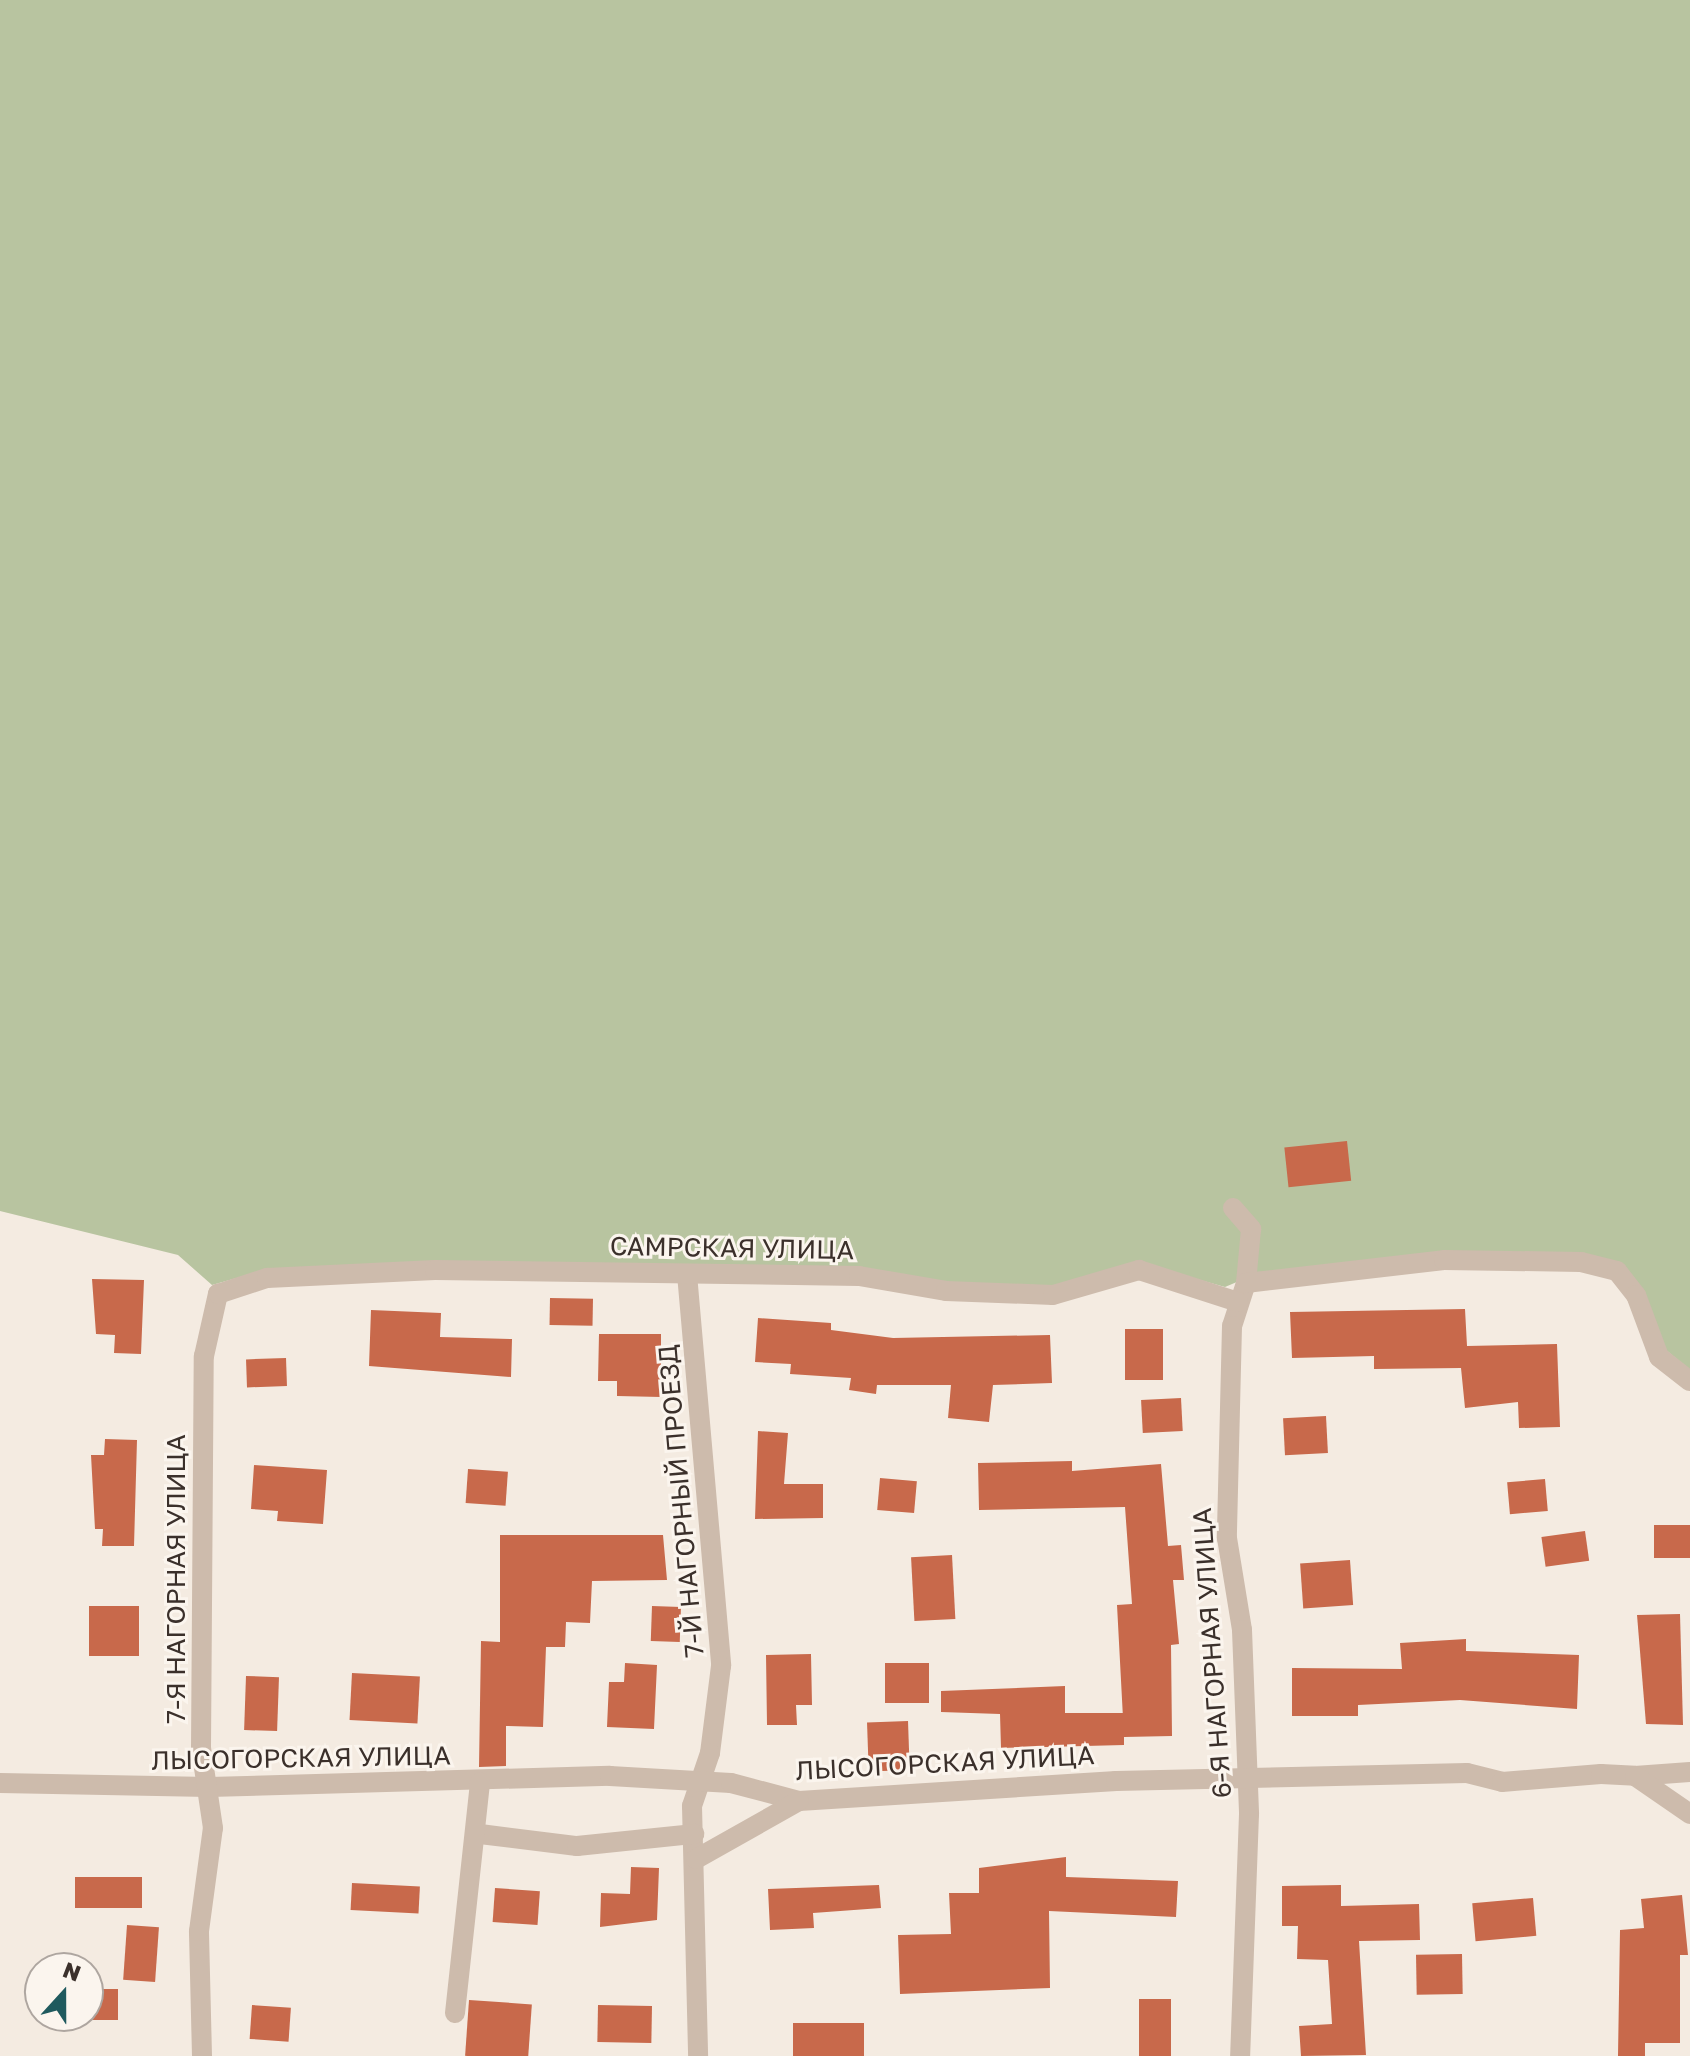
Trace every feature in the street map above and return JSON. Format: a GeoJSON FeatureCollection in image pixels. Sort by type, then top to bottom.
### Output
{"type":"FeatureCollection","features":[{"type":"Feature","properties":{"kind":"street","name":"6-Я НАГОРНАЯ УЛИЦА"},"geometry":{"type":"LineString","coordinates":[[1233,1208],[1251,1229],[1242,1292],[1227,1538],[1242,1630],[1248,1779],[1240,2056]]}},
{"type":"Feature","properties":{"kind":"street","name":"САМРСКАЯ УЛИЦА"},"geometry":{"type":"LineString","coordinates":[[218,1294],[267,1278],[435,1270],[859,1276],[946,1291],[1053,1295],[1139,1270],[1242,1292],[1444,1260],[1581,1262],[1617,1271],[1636,1295],[1659,1357],[1690,1381]]}},
{"type":"Feature","properties":{"kind":"street","name":"7-Й НАГОРНЫЙ ПРОЕЗД"},"geometry":{"type":"LineString","coordinates":[[687,1274],[721,1666],[701,1780],[692,1806],[696,1859],[698,2056]]}},
{"type":"Feature","properties":{"kind":"street","name":"7-Я НАГОРНАЯ УЛИЦА"},"geometry":{"type":"LineString","coordinates":[[202,2056],[199,1931],[213,1828],[201,1748],[204,1356],[218,1294]]}},
{"type":"Feature","properties":{"kind":"street","name":"ЛЫСОГОРСКАЯ УЛИЦА"},"geometry":{"type":"LineString","coordinates":[[2,1782],[209,1787],[701,1780],[799,1801],[1248,1779],[1635,1776],[1690,1772]]}},
{"type":"Feature","properties":{"kind":"street"},"geometry":{"type":"LineString","coordinates":[[1635,1776],[1690,1814]]}},
{"type":"Feature","properties":{"kind":"street"},"geometry":{"type":"LineString","coordinates":[[455,2013],[469,1865],[480,1834],[480,1782]]}},
{"type":"Feature","properties":{"kind":"street"},"geometry":{"type":"LineString","coordinates":[[696,1859],[799,1801]]}},
{"type":"Feature","properties":{"kind":"street"},"geometry":{"type":"LineString","coordinates":[[480,1834],[577,1846],[694,1834]]}},
{"type":"Feature","properties":{"kind":"green space"},"geometry":{"type":"Polygon","coordinates":[[[0,0],[1690,0],[1690,1370],[1666,1350],[1620,1265],[1258,1273],[1225,1287],[1136,1262],[1051,1287],[265,1270],[212,1285],[178,1255],[0,1211],[0,0]]]}},
{"type":"Feature","properties":{"kind":"building"},"geometry":{"type":"Polygon","coordinates":[[[1347,1141],[1351,1181],[1289,1187],[1284,1148],[1347,1141]]]}},
{"type":"Feature","properties":{"kind":"building"},"geometry":{"type":"Polygon","coordinates":[[[92,1279],[144,1280],[141,1354],[114,1353],[115,1335],[96,1334],[92,1279]]]}},
{"type":"Feature","properties":{"kind":"building"},"geometry":{"type":"Polygon","coordinates":[[[550,1298],[593,1299],[593,1326],[550,1325],[550,1298]]]}},
{"type":"Feature","properties":{"kind":"building"},"geometry":{"type":"Polygon","coordinates":[[[1465,1309],[1467,1346],[1557,1344],[1560,1427],[1519,1428],[1518,1402],[1465,1408],[1461,1368],[1374,1369],[1374,1356],[1292,1358],[1290,1312],[1465,1309]]]}},
{"type":"Feature","properties":{"kind":"building"},"geometry":{"type":"Polygon","coordinates":[[[371,1310],[441,1313],[440,1337],[512,1339],[511,1377],[369,1366],[371,1310]]]}},
{"type":"Feature","properties":{"kind":"building"},"geometry":{"type":"Polygon","coordinates":[[[758,1318],[831,1323],[831,1330],[893,1338],[1050,1335],[1052,1383],[993,1385],[989,1422],[948,1418],[951,1385],[877,1385],[876,1394],[849,1390],[851,1378],[790,1374],[791,1364],[755,1362],[758,1318]]]}},
{"type":"Feature","properties":{"kind":"building"},"geometry":{"type":"Polygon","coordinates":[[[1125,1329],[1163,1329],[1163,1380],[1125,1380],[1125,1329]]]}},
{"type":"Feature","properties":{"kind":"building"},"geometry":{"type":"Polygon","coordinates":[[[599,1334],[661,1334],[661,1397],[617,1396],[617,1381],[598,1381],[599,1334]]]}},
{"type":"Feature","properties":{"kind":"building"},"geometry":{"type":"Polygon","coordinates":[[[286,1358],[287,1386],[247,1387],[246,1359],[286,1358]]]}},
{"type":"Feature","properties":{"kind":"building"},"geometry":{"type":"Polygon","coordinates":[[[1181,1398],[1183,1431],[1143,1433],[1141,1400],[1181,1398]]]}},
{"type":"Feature","properties":{"kind":"building"},"geometry":{"type":"Polygon","coordinates":[[[1326,1416],[1328,1453],[1285,1455],[1283,1418],[1326,1416]]]}},
{"type":"Feature","properties":{"kind":"building"},"geometry":{"type":"Polygon","coordinates":[[[758,1431],[788,1433],[784,1484],[823,1484],[823,1518],[755,1519],[758,1431]]]}},
{"type":"Feature","properties":{"kind":"building"},"geometry":{"type":"Polygon","coordinates":[[[105,1439],[137,1440],[134,1546],[102,1546],[103,1529],[95,1529],[91,1455],[104,1455],[105,1439]]]}},
{"type":"Feature","properties":{"kind":"building"},"geometry":{"type":"Polygon","coordinates":[[[1072,1461],[1072,1471],[1161,1464],[1168,1546],[1181,1545],[1184,1580],[1173,1580],[1179,1644],[1171,1645],[1172,1736],[1124,1737],[1117,1605],[1132,1604],[1125,1507],[979,1510],[978,1463],[1072,1461]]]}},
{"type":"Feature","properties":{"kind":"building"},"geometry":{"type":"Polygon","coordinates":[[[254,1465],[327,1470],[323,1524],[277,1521],[278,1511],[251,1509],[254,1465]]]}},
{"type":"Feature","properties":{"kind":"building"},"geometry":{"type":"Polygon","coordinates":[[[468,1469],[508,1472],[506,1506],[466,1503],[468,1469]]]}},
{"type":"Feature","properties":{"kind":"building"},"geometry":{"type":"Polygon","coordinates":[[[880,1478],[917,1481],[914,1513],[877,1510],[880,1478]]]}},
{"type":"Feature","properties":{"kind":"building"},"geometry":{"type":"Polygon","coordinates":[[[1545,1479],[1548,1511],[1510,1514],[1507,1482],[1545,1479]]]}},
{"type":"Feature","properties":{"kind":"building"},"geometry":{"type":"Polygon","coordinates":[[[1654,1525],[1690,1525],[1690,1558],[1654,1558],[1654,1525]]]}},
{"type":"Feature","properties":{"kind":"building"},"geometry":{"type":"Polygon","coordinates":[[[1585,1531],[1589,1561],[1546,1567],[1541,1537],[1585,1531]]]}},
{"type":"Feature","properties":{"kind":"building"},"geometry":{"type":"Polygon","coordinates":[[[500,1535],[663,1535],[667,1580],[592,1581],[590,1623],[566,1622],[565,1647],[546,1647],[543,1727],[506,1726],[506,1766],[479,1767],[481,1641],[500,1642],[500,1535]]]}},
{"type":"Feature","properties":{"kind":"building"},"geometry":{"type":"Polygon","coordinates":[[[952,1555],[955,1619],[914,1621],[911,1557],[952,1555]]]}},
{"type":"Feature","properties":{"kind":"building"},"geometry":{"type":"Polygon","coordinates":[[[1350,1560],[1353,1605],[1303,1608],[1300,1563],[1350,1560]]]}},
{"type":"Feature","properties":{"kind":"building"},"geometry":{"type":"Polygon","coordinates":[[[89,1606],[139,1606],[139,1656],[89,1656],[89,1606]]]}},
{"type":"Feature","properties":{"kind":"building"},"geometry":{"type":"Polygon","coordinates":[[[652,1606],[681,1607],[680,1642],[651,1641],[652,1606]]]}},
{"type":"Feature","properties":{"kind":"building"},"geometry":{"type":"Polygon","coordinates":[[[1680,1614],[1683,1725],[1646,1724],[1637,1615],[1680,1614]]]}},
{"type":"Feature","properties":{"kind":"building"},"geometry":{"type":"Polygon","coordinates":[[[1466,1639],[1466,1651],[1579,1655],[1577,1709],[1460,1700],[1358,1705],[1358,1716],[1292,1716],[1292,1668],[1402,1669],[1400,1643],[1466,1639]]]}},
{"type":"Feature","properties":{"kind":"building"},"geometry":{"type":"Polygon","coordinates":[[[811,1654],[812,1705],[796,1705],[797,1725],[767,1725],[766,1655],[811,1654]]]}},
{"type":"Feature","properties":{"kind":"building"},"geometry":{"type":"Polygon","coordinates":[[[625,1663],[657,1665],[654,1729],[607,1727],[609,1682],[624,1682],[625,1663]]]}},
{"type":"Feature","properties":{"kind":"building"},"geometry":{"type":"Polygon","coordinates":[[[885,1663],[929,1663],[929,1703],[885,1703],[885,1663]]]}},
{"type":"Feature","properties":{"kind":"building"},"geometry":{"type":"Polygon","coordinates":[[[352,1673],[420,1677],[417,1723],[350,1720],[352,1673]]]}},
{"type":"Feature","properties":{"kind":"building"},"geometry":{"type":"Polygon","coordinates":[[[246,1676],[279,1677],[277,1731],[244,1730],[246,1676]]]}},
{"type":"Feature","properties":{"kind":"building"},"geometry":{"type":"Polygon","coordinates":[[[1065,1686],[1065,1713],[1124,1713],[1124,1745],[1001,1748],[1000,1714],[941,1712],[941,1691],[1065,1686]]]}},
{"type":"Feature","properties":{"kind":"building"},"geometry":{"type":"Polygon","coordinates":[[[908,1721],[910,1770],[869,1771],[867,1722],[908,1721]]]}},
{"type":"Feature","properties":{"kind":"building"},"geometry":{"type":"Polygon","coordinates":[[[1066,1857],[1066,1877],[1178,1881],[1176,1917],[1049,1911],[1050,1988],[900,1994],[898,1935],[951,1934],[949,1893],[979,1893],[979,1868],[1066,1857]]]}},
{"type":"Feature","properties":{"kind":"building"},"geometry":{"type":"Polygon","coordinates":[[[631,1867],[659,1868],[657,1920],[600,1927],[601,1893],[630,1894],[631,1867]]]}},
{"type":"Feature","properties":{"kind":"building"},"geometry":{"type":"Polygon","coordinates":[[[75,1877],[142,1877],[142,1908],[75,1908],[75,1877]]]}},
{"type":"Feature","properties":{"kind":"building"},"geometry":{"type":"Polygon","coordinates":[[[352,1883],[420,1887],[418,1914],[351,1910],[352,1883]]]}},
{"type":"Feature","properties":{"kind":"building"},"geometry":{"type":"Polygon","coordinates":[[[879,1885],[881,1908],[813,1913],[814,1928],[770,1930],[768,1889],[879,1885]]]}},
{"type":"Feature","properties":{"kind":"building"},"geometry":{"type":"Polygon","coordinates":[[[1341,1885],[1341,1906],[1419,1904],[1420,1940],[1359,1941],[1366,2055],[1301,2056],[1299,2026],[1332,2024],[1328,1960],[1297,1959],[1298,1926],[1282,1926],[1282,1886],[1341,1885]]]}},
{"type":"Feature","properties":{"kind":"building"},"geometry":{"type":"Polygon","coordinates":[[[495,1888],[540,1891],[538,1925],[493,1922],[495,1888]]]}},
{"type":"Feature","properties":{"kind":"building"},"geometry":{"type":"Polygon","coordinates":[[[1682,1895],[1688,1955],[1680,1955],[1680,2043],[1645,2043],[1645,2056],[1618,2056],[1620,1930],[1644,1928],[1641,1899],[1682,1895]]]}},
{"type":"Feature","properties":{"kind":"building"},"geometry":{"type":"Polygon","coordinates":[[[1533,1898],[1536,1936],[1476,1941],[1472,1903],[1533,1898]]]}},
{"type":"Feature","properties":{"kind":"building"},"geometry":{"type":"Polygon","coordinates":[[[127,1925],[159,1927],[155,1982],[123,1980],[127,1925]]]}},
{"type":"Feature","properties":{"kind":"building"},"geometry":{"type":"Polygon","coordinates":[[[1462,1954],[1463,1994],[1417,1995],[1416,1955],[1462,1954]]]}},
{"type":"Feature","properties":{"kind":"building"},"geometry":{"type":"Polygon","coordinates":[[[104,1989],[118,1989],[118,2020],[104,2020],[104,1989]]]}},
{"type":"Feature","properties":{"kind":"building"},"geometry":{"type":"Polygon","coordinates":[[[1139,1999],[1171,1999],[1171,2056],[1139,2056],[1139,1999]]]}},
{"type":"Feature","properties":{"kind":"building"},"geometry":{"type":"Polygon","coordinates":[[[469,2000],[532,2004],[528,2056],[465,2056],[469,2000]]]}},
{"type":"Feature","properties":{"kind":"building"},"geometry":{"type":"Polygon","coordinates":[[[252,2005],[291,2008],[289,2042],[250,2039],[252,2005]]]}},
{"type":"Feature","properties":{"kind":"building"},"geometry":{"type":"Polygon","coordinates":[[[598,2005],[652,2006],[651,2043],[597,2042],[598,2005]]]}},
{"type":"Feature","properties":{"kind":"building"},"geometry":{"type":"Polygon","coordinates":[[[793,2023],[864,2023],[864,2056],[793,2056],[793,2023]]]}}]}
